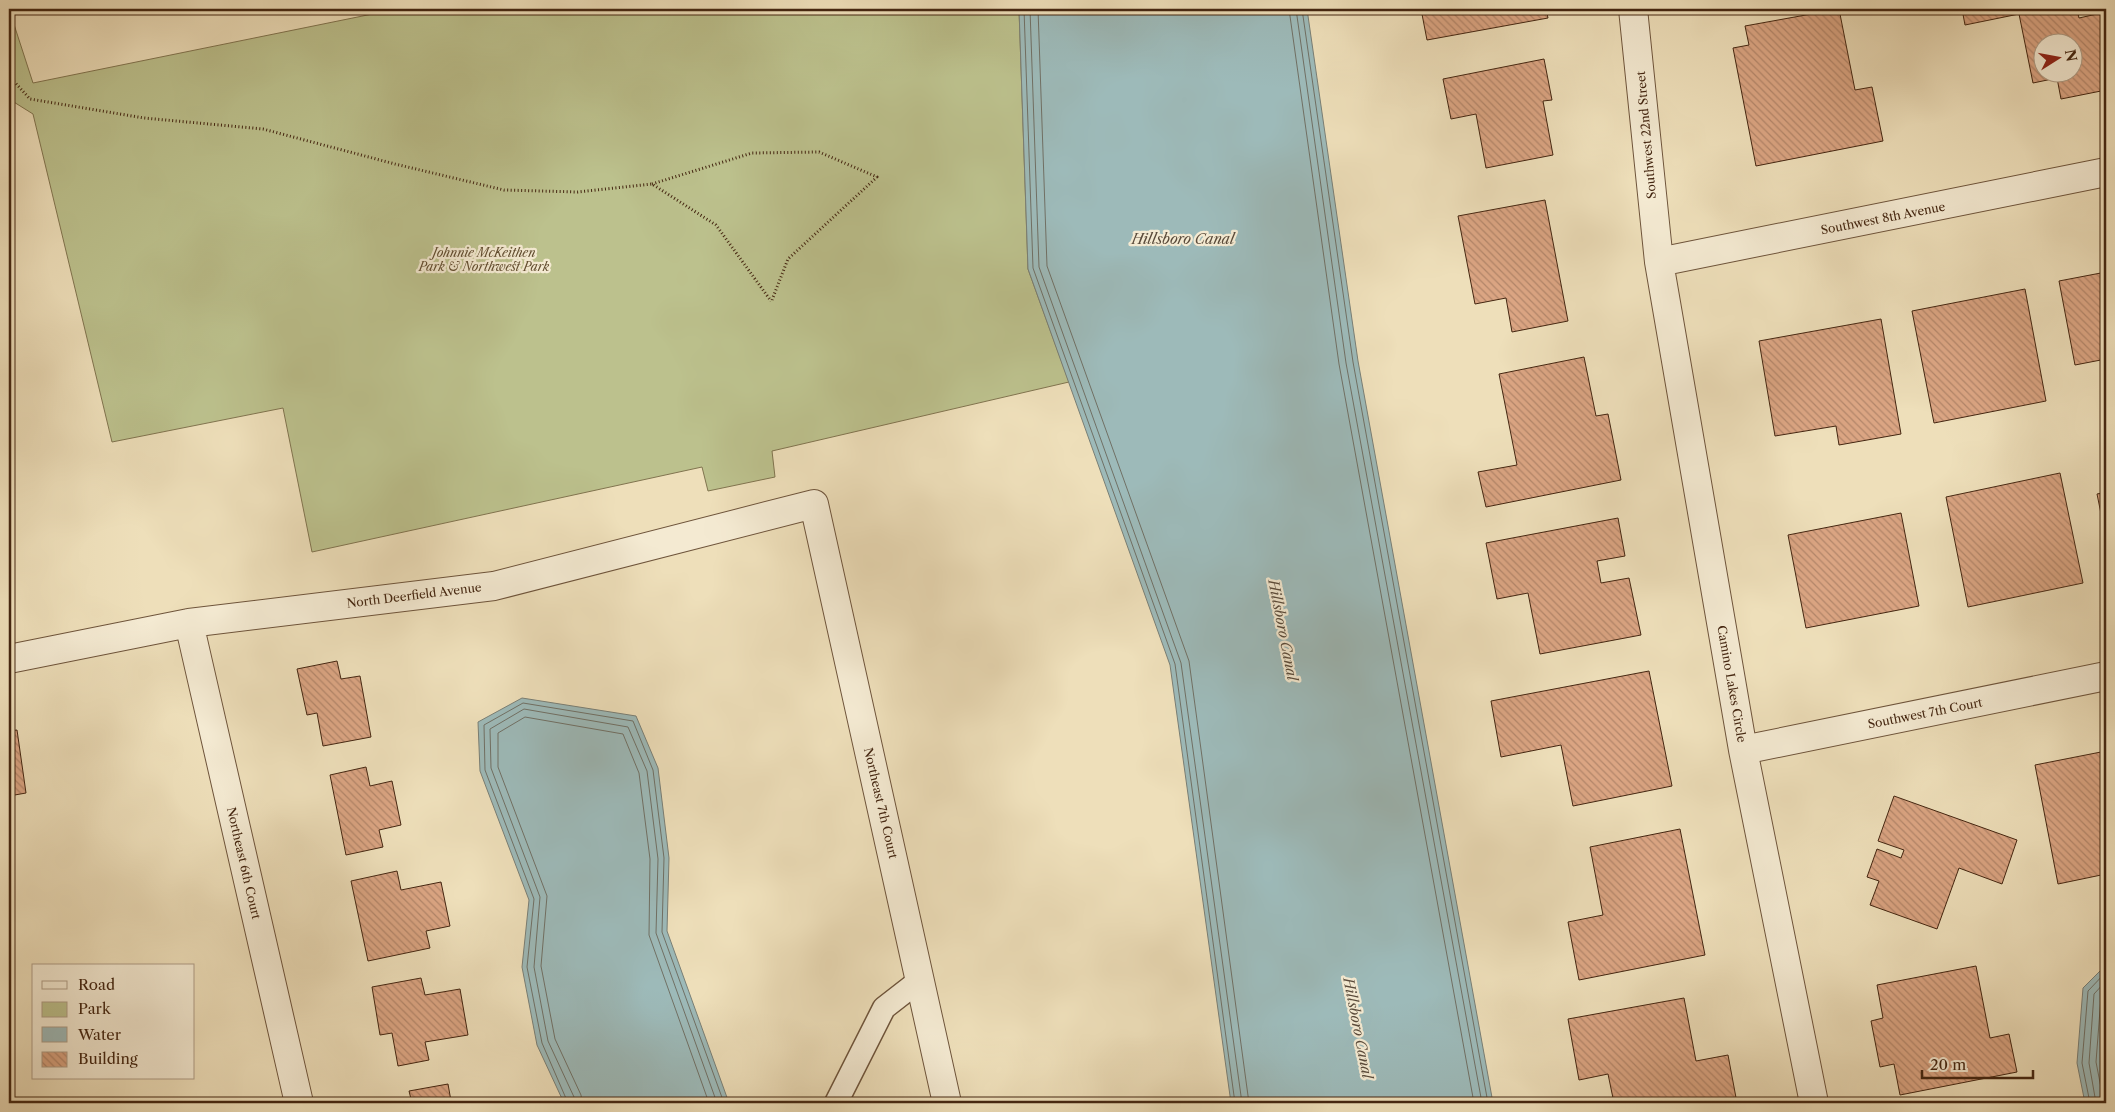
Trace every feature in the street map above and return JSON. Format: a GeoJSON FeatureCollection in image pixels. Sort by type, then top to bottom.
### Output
{"type":"FeatureCollection","features":[{"type":"Feature","properties":{"kind":"street","name":"Southwest 22nd Street"},"geometry":{"type":"LineString","coordinates":[[1633,9],[1659,262]]}},
{"type":"Feature","properties":{"kind":"street","name":"Southwest 8th Avenue"},"geometry":{"type":"LineString","coordinates":[[1659,262],[2106,172]]}},
{"type":"Feature","properties":{"kind":"street","name":"Camino Lakes Circle"},"geometry":{"type":"LineString","coordinates":[[1659,262],[1743,750],[1814,1103]]}},
{"type":"Feature","properties":{"kind":"street","name":"North Deerfield Avenue"},"geometry":{"type":"LineString","coordinates":[[9,659],[189,623],[494,586],[814,504]]}},
{"type":"Feature","properties":{"kind":"street","name":"Northeast 7th Court"},"geometry":{"type":"LineString","coordinates":[[814,504],[947,1103]]}},
{"type":"Feature","properties":{"kind":"street","name":"Northeast 6th Court"},"geometry":{"type":"LineString","coordinates":[[189,623],[299,1103]]}},
{"type":"Feature","properties":{"kind":"street","name":"Southwest 7th Court"},"geometry":{"type":"LineString","coordinates":[[1743,750],[2106,676]]}},
{"type":"Feature","properties":{"kind":"lane"},"geometry":{"type":"LineString","coordinates":[[836,1103],[884,1008],[920,980]]}},
{"type":"Feature","properties":{"kind":"path"},"geometry":{"type":"LineString","coordinates":[[9,76],[30,99],[144,118],[263,129],[395,164],[504,190],[578,192],[652,184],[752,153],[819,152],[877,177],[788,258],[772,301],[716,225],[652,184]]}},
{"type":"Feature","properties":{"kind":"green space","name":"Johnnie McKeithen Park & Northwest Park"},"geometry":{"type":"Polygon","coordinates":[[[9,9],[33,83],[397,9],[1019,9],[1028,269],[1069,382],[772,451],[775,477],[708,491],[702,467],[312,552],[283,408],[112,442],[33,114],[9,99],[9,9]]]}},
{"type":"Feature","properties":{"kind":"water","name":"Hillsboro Canal"},"geometry":{"type":"Polygon","coordinates":[[[1019,9],[1307,9],[1358,361],[1493,1103],[1231,1103],[1170,665],[1028,269],[1019,9]]]}},
{"type":"Feature","properties":{"kind":"water"},"geometry":{"type":"Polygon","coordinates":[[[522,698],[636,716],[658,768],[669,858],[667,931],[729,1103],[564,1103],[537,1045],[522,967],[529,900],[480,771],[478,722],[522,698]]]}},
{"type":"Feature","properties":{"kind":"water"},"geometry":{"type":"Polygon","coordinates":[[[2106,965],[2106,1103],[2085,1103],[2077,1063],[2083,988],[2106,965]]]}},
{"type":"Feature","properties":{"kind":"building"},"geometry":{"type":"Polygon","coordinates":[[[1421,9],[1546,9],[1548,18],[1427,40],[1421,9]]]}},
{"type":"Feature","properties":{"kind":"building"},"geometry":{"type":"Polygon","coordinates":[[[1839,9],[1855,90],[1872,87],[1883,141],[1756,166],[1733,48],[1749,45],[1745,26],[1839,9]]]}},
{"type":"Feature","properties":{"kind":"building"},"geometry":{"type":"Polygon","coordinates":[[[1962,9],[2077,9],[2079,18],[2106,12],[2106,90],[2061,99],[2058,82],[2082,82],[2082,32],[2032,32],[2032,78],[2019,14],[1965,25],[1962,9]]]}},
{"type":"Feature","properties":{"kind":"building"},"geometry":{"type":"Polygon","coordinates":[[[1544,59],[1552,100],[1543,101],[1553,155],[1486,168],[1476,114],[1451,119],[1443,79],[1544,59]]]}},
{"type":"Feature","properties":{"kind":"building"},"geometry":{"type":"Polygon","coordinates":[[[1545,200],[1568,321],[1512,332],[1506,298],[1475,304],[1458,216],[1545,200]]]}},
{"type":"Feature","properties":{"kind":"building"},"geometry":{"type":"Polygon","coordinates":[[[2106,272],[2106,359],[2075,365],[2059,281],[2106,272]]]}},
{"type":"Feature","properties":{"kind":"building"},"geometry":{"type":"Polygon","coordinates":[[[2025,289],[2046,401],[1934,423],[1912,311],[2025,289]]]}},
{"type":"Feature","properties":{"kind":"building"},"geometry":{"type":"Polygon","coordinates":[[[1881,319],[1901,434],[1839,445],[1836,426],[1775,436],[1759,341],[1881,319]]]}},
{"type":"Feature","properties":{"kind":"building"},"geometry":{"type":"Polygon","coordinates":[[[1584,357],[1596,416],[1608,414],[1621,480],[1486,507],[1478,472],[1517,465],[1499,374],[1584,357]]]}},
{"type":"Feature","properties":{"kind":"building"},"geometry":{"type":"Polygon","coordinates":[[[2060,473],[2083,583],[1968,607],[1946,497],[2060,473]]]}},
{"type":"Feature","properties":{"kind":"building"},"geometry":{"type":"Polygon","coordinates":[[[2106,492],[2106,538],[2097,494],[2106,492]]]}},
{"type":"Feature","properties":{"kind":"building"},"geometry":{"type":"Polygon","coordinates":[[[1901,513],[1919,606],[1806,628],[1788,535],[1901,513]]]}},
{"type":"Feature","properties":{"kind":"building"},"geometry":{"type":"Polygon","coordinates":[[[1618,518],[1625,556],[1597,561],[1601,583],[1629,578],[1641,635],[1540,654],[1528,593],[1497,599],[1486,543],[1618,518]]]}},
{"type":"Feature","properties":{"kind":"building"},"geometry":{"type":"Polygon","coordinates":[[[337,661],[341,679],[360,676],[371,737],[323,746],[317,713],[307,715],[297,669],[337,661]]]}},
{"type":"Feature","properties":{"kind":"building"},"geometry":{"type":"Polygon","coordinates":[[[1649,671],[1672,786],[1573,806],[1561,745],[1501,757],[1491,701],[1649,671]]]}},
{"type":"Feature","properties":{"kind":"building"},"geometry":{"type":"Polygon","coordinates":[[[17,730],[26,793],[9,796],[9,731],[17,730]]]}},
{"type":"Feature","properties":{"kind":"building"},"geometry":{"type":"Polygon","coordinates":[[[2106,751],[2106,874],[2058,884],[2035,765],[2106,751]]]}},
{"type":"Feature","properties":{"kind":"building"},"geometry":{"type":"Polygon","coordinates":[[[366,767],[370,786],[392,781],[401,825],[379,830],[383,847],[346,855],[330,775],[366,767]]]}},
{"type":"Feature","properties":{"kind":"building"},"geometry":{"type":"Polygon","coordinates":[[[1894,796],[2017,840],[2002,884],[1959,868],[1937,929],[1870,905],[1879,881],[1867,877],[1877,849],[1901,858],[1904,850],[1878,841],[1894,796]]]}},
{"type":"Feature","properties":{"kind":"building"},"geometry":{"type":"Polygon","coordinates":[[[1680,829],[1705,955],[1579,980],[1568,922],[1603,915],[1590,847],[1680,829]]]}},
{"type":"Feature","properties":{"kind":"building"},"geometry":{"type":"Polygon","coordinates":[[[397,871],[401,890],[441,882],[450,926],[426,931],[430,948],[368,961],[351,881],[397,871]]]}},
{"type":"Feature","properties":{"kind":"building"},"geometry":{"type":"Polygon","coordinates":[[[1976,966],[1990,1038],[2009,1034],[2017,1072],[1900,1095],[1894,1064],[1880,1067],[1871,1021],[1883,1018],[1877,985],[1976,966]]]}},
{"type":"Feature","properties":{"kind":"building"},"geometry":{"type":"Polygon","coordinates":[[[421,978],[425,995],[460,989],[468,1035],[425,1042],[429,1060],[398,1066],[392,1033],[380,1035],[372,987],[421,978]]]}},
{"type":"Feature","properties":{"kind":"building"},"geometry":{"type":"Polygon","coordinates":[[[1684,998],[1696,1061],[1728,1055],[1737,1103],[1614,1103],[1608,1074],[1579,1080],[1568,1019],[1684,998]]]}},
{"type":"Feature","properties":{"kind":"building"},"geometry":{"type":"Polygon","coordinates":[[[448,1084],[451,1101],[469,1098],[470,1103],[412,1103],[409,1091],[448,1084]]]}}]}
